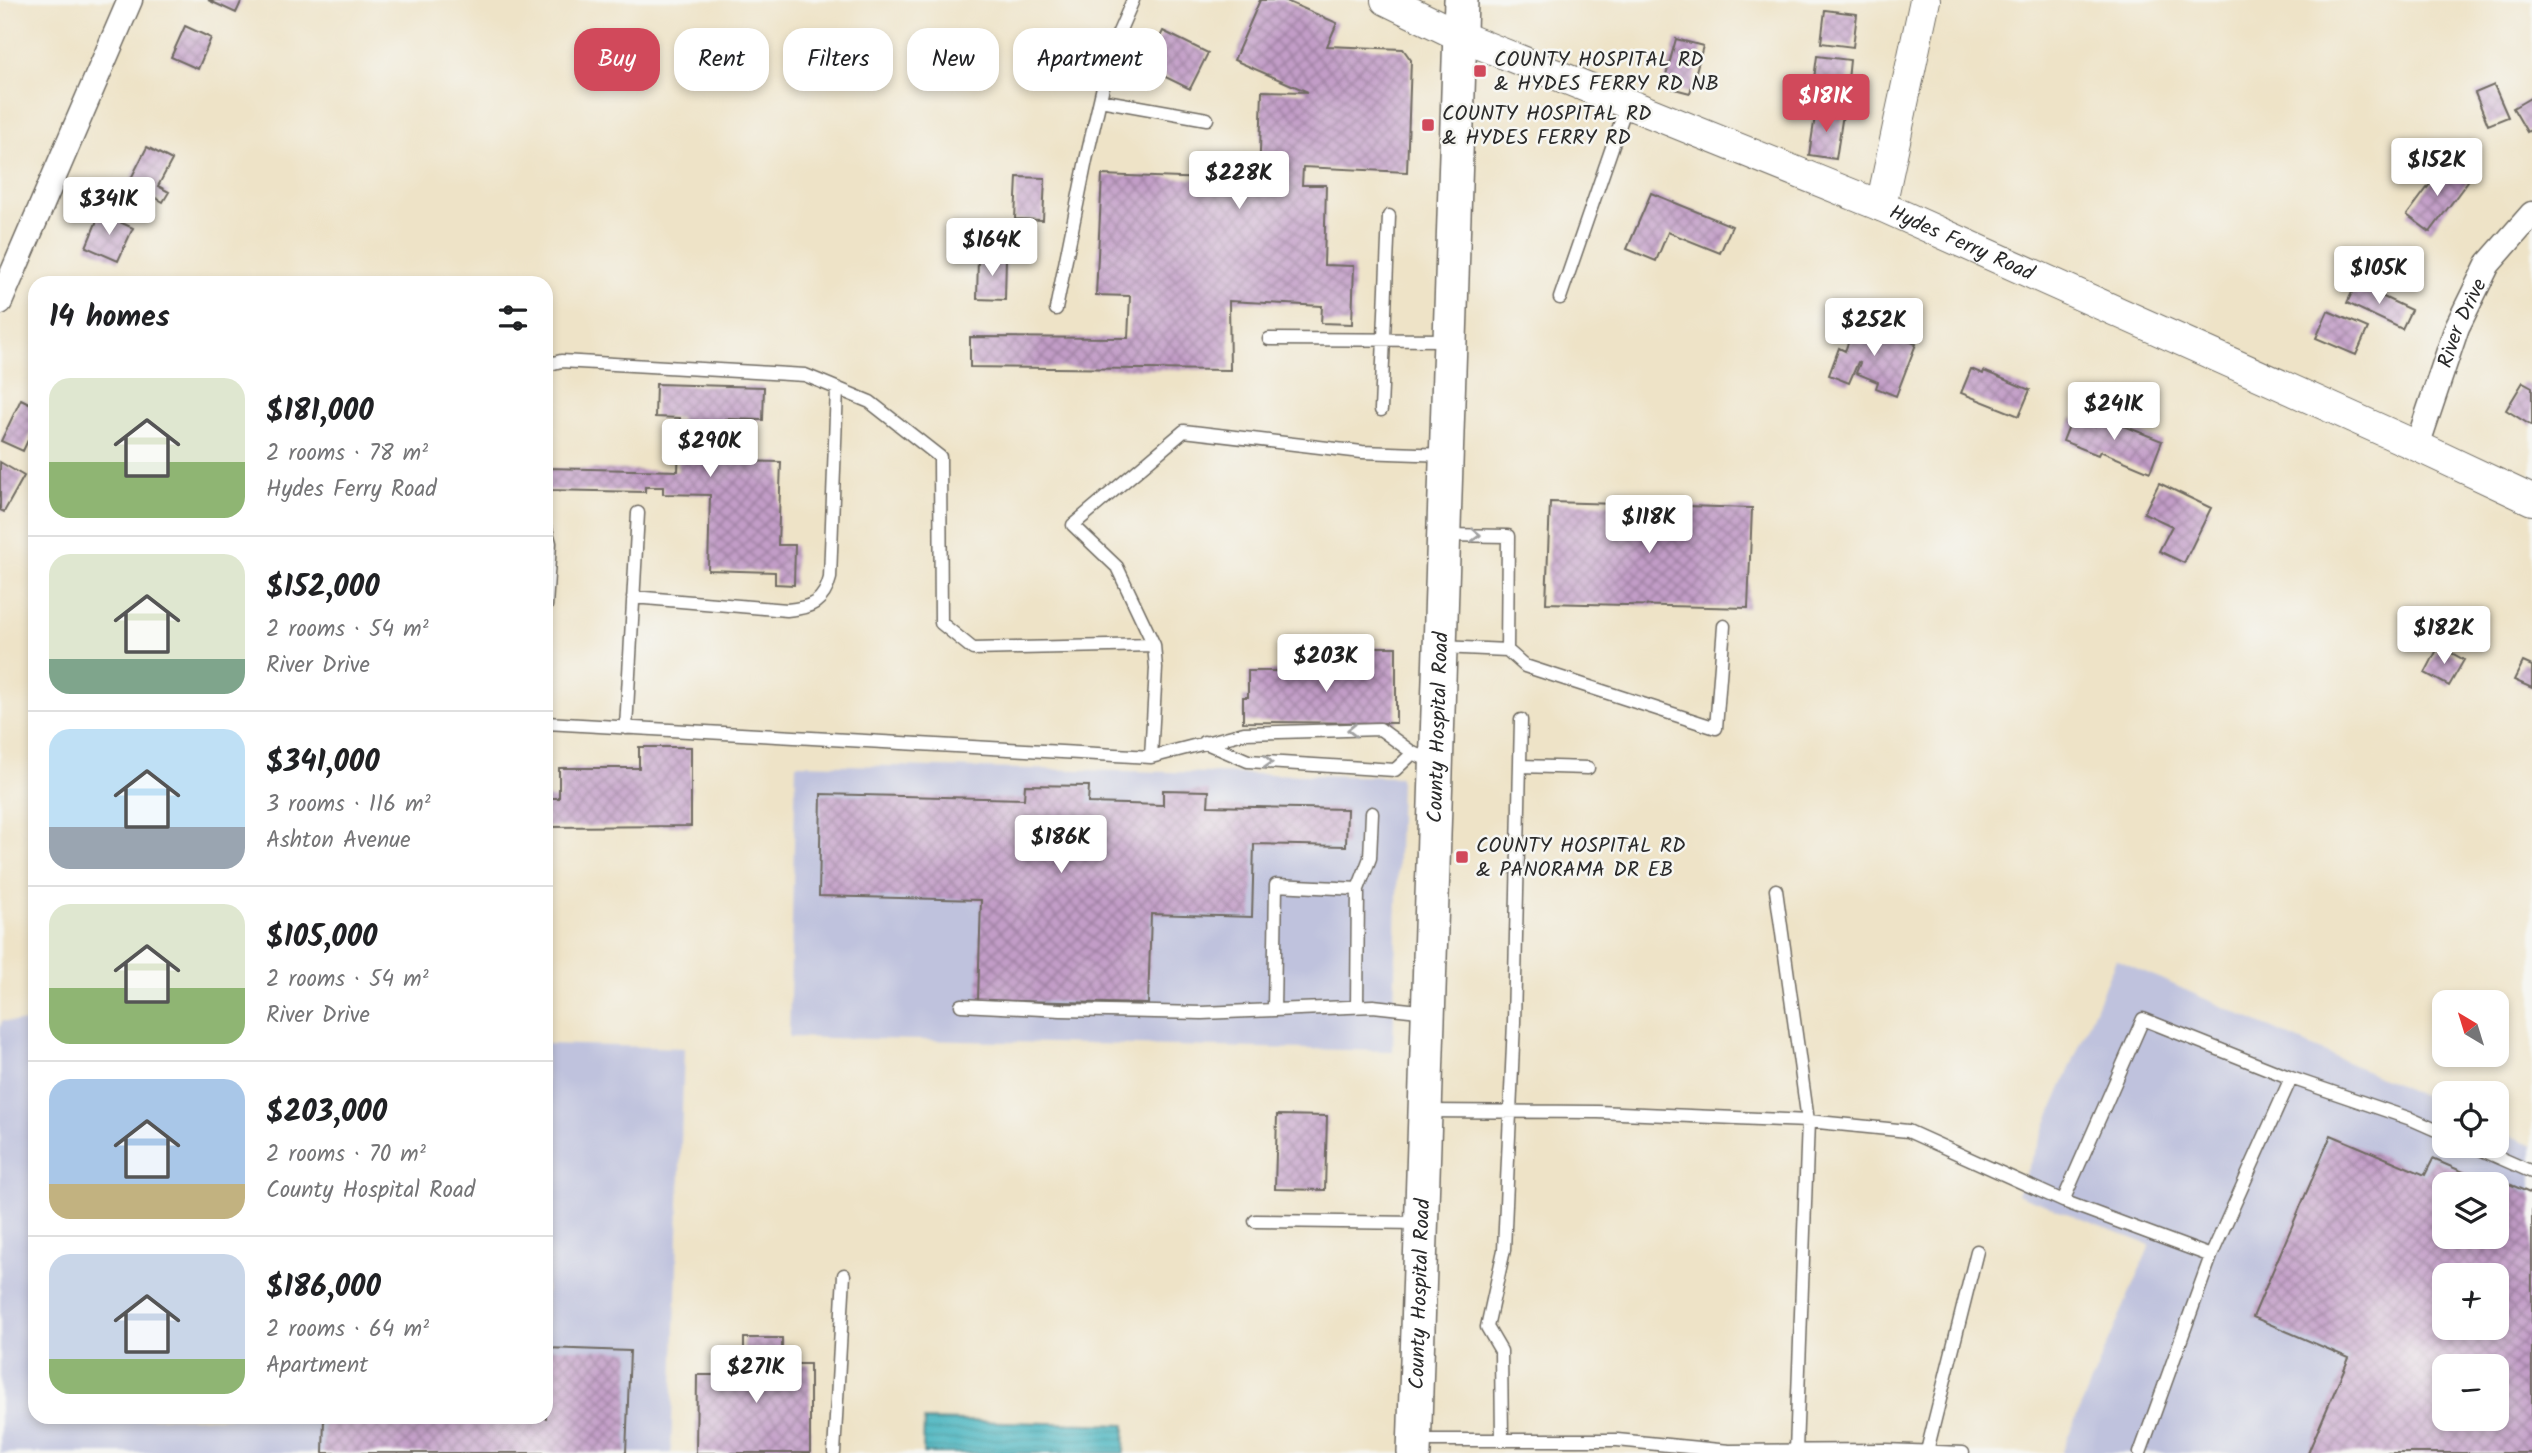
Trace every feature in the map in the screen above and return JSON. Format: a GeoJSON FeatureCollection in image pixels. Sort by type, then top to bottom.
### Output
{"type":"FeatureCollection","features":[{"type":"Feature","properties":{"kind":"main road","name":"County Hospital Road"},"geometry":{"type":"LineString","coordinates":[[1414,1446],[1428,1012],[1425,758],[1440,647],[1461,0]]}},
{"type":"Feature","properties":{"kind":"street"},"geometry":{"type":"LineString","coordinates":[[0,302],[130,0]]}},
{"type":"Feature","properties":{"kind":"street","name":"Hydes Ferry Road"},"geometry":{"type":"LineString","coordinates":[[1385,0],[1460,36],[1881,206],[2532,500]]}},
{"type":"Feature","properties":{"kind":"street"},"geometry":{"type":"LineString","coordinates":[[1881,206],[1926,0]]}},
{"type":"Feature","properties":{"kind":"street","name":"River Drive"},"geometry":{"type":"LineString","coordinates":[[2417,446],[2457,327],[2488,264],[2532,214]]}},
{"type":"Feature","properties":{"kind":"lane"},"geometry":{"type":"LineString","coordinates":[[1056,309],[1112,48],[1133,0]]}},
{"type":"Feature","properties":{"kind":"lane"},"geometry":{"type":"LineString","coordinates":[[1100,100],[1206,119]]}},
{"type":"Feature","properties":{"kind":"lane"},"geometry":{"type":"LineString","coordinates":[[1560,298],[1627,104]]}},
{"type":"Feature","properties":{"kind":"lane"},"geometry":{"type":"LineString","coordinates":[[1381,410],[1389,216]]}},
{"type":"Feature","properties":{"kind":"lane"},"geometry":{"type":"LineString","coordinates":[[1269,339],[1450,340]]}},
{"type":"Feature","properties":{"kind":"lane"},"geometry":{"type":"LineString","coordinates":[[553,363],[561,361],[805,375],[870,402],[940,457],[941,623],[962,641],[973,649],[1154,645]]}},
{"type":"Feature","properties":{"kind":"lane"},"geometry":{"type":"LineString","coordinates":[[634,597],[787,610],[817,603],[827,592],[830,578],[837,388]]}},
{"type":"Feature","properties":{"kind":"lane"},"geometry":{"type":"LineString","coordinates":[[1152,757],[1156,667],[1154,645],[1117,567],[1073,525],[1184,430],[1362,452],[1446,455]]}},
{"type":"Feature","properties":{"kind":"lane"},"geometry":{"type":"LineString","coordinates":[[626,728],[638,513]]}},
{"type":"Feature","properties":{"kind":"lane"},"geometry":{"type":"LineString","coordinates":[[1444,535],[1508,537],[1507,650]]}},
{"type":"Feature","properties":{"kind":"lane"},"geometry":{"type":"LineString","coordinates":[[1440,647],[1507,650],[1525,666],[1716,728],[1724,626]]}},
{"type":"Feature","properties":{"kind":"lane"},"geometry":{"type":"LineString","coordinates":[[1502,1440],[1501,1351],[1487,1327],[1504,1250],[1514,1022],[1521,720]]}},
{"type":"Feature","properties":{"kind":"lane"},"geometry":{"type":"LineString","coordinates":[[553,723],[1152,757],[1244,733],[1380,729],[1425,758]]}},
{"type":"Feature","properties":{"kind":"lane"},"geometry":{"type":"LineString","coordinates":[[1203,742],[1248,761],[1395,770],[1425,758]]}},
{"type":"Feature","properties":{"kind":"lane"},"geometry":{"type":"LineString","coordinates":[[1520,766],[1588,768]]}},
{"type":"Feature","properties":{"kind":"lane"},"geometry":{"type":"LineString","coordinates":[[1357,1007],[1358,889],[1370,858],[1371,813]]}},
{"type":"Feature","properties":{"kind":"lane"},"geometry":{"type":"LineString","coordinates":[[1273,1010],[1276,885],[1358,889]]}},
{"type":"Feature","properties":{"kind":"lane"},"geometry":{"type":"LineString","coordinates":[[1776,890],[1808,1121],[1796,1451]]}},
{"type":"Feature","properties":{"kind":"lane"},"geometry":{"type":"LineString","coordinates":[[961,1005],[1202,1013],[1374,1006],[1428,1012]]}},
{"type":"Feature","properties":{"kind":"lane"},"geometry":{"type":"LineString","coordinates":[[2063,1201],[2143,1019],[2432,1128]]}},
{"type":"Feature","properties":{"kind":"lane"},"geometry":{"type":"LineString","coordinates":[[2140,1453],[2211,1256],[2291,1077]]}},
{"type":"Feature","properties":{"kind":"lane"},"geometry":{"type":"LineString","coordinates":[[1425,1111],[1598,1112],[1808,1121],[1908,1131],[2063,1201],[2211,1256]]}},
{"type":"Feature","properties":{"kind":"lane"},"geometry":{"type":"LineString","coordinates":[[2500,1158],[2532,1172]]}},
{"type":"Feature","properties":{"kind":"lane"},"geometry":{"type":"LineString","coordinates":[[1255,1221],[1421,1223]]}},
{"type":"Feature","properties":{"kind":"lane"},"geometry":{"type":"LineString","coordinates":[[1927,1451],[1978,1251]]}},
{"type":"Feature","properties":{"kind":"lane"},"geometry":{"type":"LineString","coordinates":[[834,1453],[844,1275]]}},
{"type":"Feature","properties":{"kind":"lane"},"geometry":{"type":"LineString","coordinates":[[1414,1446],[1502,1440],[1617,1440],[1729,1451],[1963,1453]]}},
{"type":"Feature","properties":{"kind":"shaded area"},"geometry":{"type":"Polygon","coordinates":[[[796,764],[1400,777],[1393,1051],[789,1037],[796,764]]]}},
{"type":"Feature","properties":{"kind":"shaded area"},"geometry":{"type":"Polygon","coordinates":[[[2116,959],[2432,1100],[2432,1158],[2509,1158],[2509,1135],[2532,1145],[2532,1453],[2061,1453],[2150,1245],[2017,1194],[2116,959]]]}},
{"type":"Feature","properties":{"kind":"shaded area"},"geometry":{"type":"Polygon","coordinates":[[[2,1021],[28,1023],[28,1424],[553,1424],[553,1044],[684,1048],[671,1453],[0,1453],[2,1021]]]}},
{"type":"Feature","properties":{"kind":"water"},"geometry":{"type":"Polygon","coordinates":[[[924,1420],[1125,1425],[1124,1453],[923,1453],[924,1420]]]}},
{"type":"Feature","properties":{"kind":"building"},"geometry":{"type":"Polygon","coordinates":[[[208,0],[242,0],[236,13],[208,0]]]}},
{"type":"Feature","properties":{"kind":"building"},"geometry":{"type":"Polygon","coordinates":[[[1260,0],[1284,0],[1337,23],[1327,46],[1403,49],[1411,60],[1407,172],[1303,167],[1302,185],[1326,185],[1324,265],[1354,266],[1352,324],[1321,323],[1322,306],[1229,301],[1230,370],[970,367],[970,337],[1128,338],[1130,296],[1096,295],[1102,175],[1259,181],[1262,91],[1308,92],[1234,60],[1260,0]]]}},
{"type":"Feature","properties":{"kind":"building"},"geometry":{"type":"Polygon","coordinates":[[[1825,10],[1857,14],[1853,47],[1821,43],[1825,10]]]}},
{"type":"Feature","properties":{"kind":"building"},"geometry":{"type":"Polygon","coordinates":[[[185,26],[211,38],[198,69],[171,57],[185,26]]]}},
{"type":"Feature","properties":{"kind":"building"},"geometry":{"type":"Polygon","coordinates":[[[1167,33],[1208,53],[1190,89],[1167,78],[1167,33]]]}},
{"type":"Feature","properties":{"kind":"building"},"geometry":{"type":"Polygon","coordinates":[[[1676,39],[1703,46],[1690,93],[1663,86],[1676,39]]]}},
{"type":"Feature","properties":{"kind":"building"},"geometry":{"type":"Polygon","coordinates":[[[1817,56],[1850,60],[1847,90],[1813,86],[1817,56]]]}},
{"type":"Feature","properties":{"kind":"building"},"geometry":{"type":"Polygon","coordinates":[[[2494,85],[2508,117],[2488,125],[2475,93],[2494,85]]]}},
{"type":"Feature","properties":{"kind":"building"},"geometry":{"type":"Polygon","coordinates":[[[2532,97],[2532,129],[2527,132],[2513,108],[2532,97]]]}},
{"type":"Feature","properties":{"kind":"building"},"geometry":{"type":"Polygon","coordinates":[[[1816,110],[1843,114],[1836,159],[1809,155],[1816,110]]]}},
{"type":"Feature","properties":{"kind":"building"},"geometry":{"type":"Polygon","coordinates":[[[147,147],[172,160],[158,186],[169,192],[163,202],[156,198],[150,209],[123,194],[147,147]]]}},
{"type":"Feature","properties":{"kind":"building"},"geometry":{"type":"Polygon","coordinates":[[[2445,164],[2468,181],[2430,232],[2407,215],[2445,164]]]}},
{"type":"Feature","properties":{"kind":"building"},"geometry":{"type":"Polygon","coordinates":[[[1017,177],[1045,178],[1043,220],[1015,219],[1017,177]]]}},
{"type":"Feature","properties":{"kind":"building"},"geometry":{"type":"Polygon","coordinates":[[[1651,193],[1732,226],[1720,253],[1668,232],[1656,261],[1627,249],[1651,193]]]}},
{"type":"Feature","properties":{"kind":"building"},"geometry":{"type":"Polygon","coordinates":[[[100,213],[133,228],[118,261],[86,247],[100,213]]]}},
{"type":"Feature","properties":{"kind":"building"},"geometry":{"type":"Polygon","coordinates":[[[978,257],[1006,257],[1005,300],[977,299],[978,257]]]}},
{"type":"Feature","properties":{"kind":"building"},"geometry":{"type":"Polygon","coordinates":[[[2356,284],[2411,310],[2402,329],[2347,303],[2356,284]]]}},
{"type":"Feature","properties":{"kind":"building"},"geometry":{"type":"Polygon","coordinates":[[[2328,311],[2368,328],[2356,355],[2316,338],[2328,311]]]}},
{"type":"Feature","properties":{"kind":"building"},"geometry":{"type":"Polygon","coordinates":[[[1857,320],[1916,344],[1896,396],[1876,388],[1878,382],[1856,373],[1860,363],[1858,362],[1849,383],[1829,375],[1839,348],[1845,351],[1857,320]]]}},
{"type":"Feature","properties":{"kind":"building"},"geometry":{"type":"Polygon","coordinates":[[[1971,369],[1983,374],[1984,371],[2030,390],[2019,416],[1961,393],[1971,369]]]}},
{"type":"Feature","properties":{"kind":"building"},"geometry":{"type":"Polygon","coordinates":[[[2523,382],[2532,387],[2532,426],[2506,410],[2523,382]]]}},
{"type":"Feature","properties":{"kind":"building"},"geometry":{"type":"Polygon","coordinates":[[[656,384],[764,387],[763,420],[725,419],[724,461],[781,462],[778,545],[795,545],[794,585],[775,584],[775,572],[708,570],[710,495],[663,494],[663,487],[645,487],[645,492],[553,490],[553,468],[678,471],[680,418],[655,417],[656,384]]]}},
{"type":"Feature","properties":{"kind":"building"},"geometry":{"type":"Polygon","coordinates":[[[21,399],[28,402],[28,440],[23,451],[1,441],[21,399]]]}},
{"type":"Feature","properties":{"kind":"building"},"geometry":{"type":"Polygon","coordinates":[[[2099,416],[2162,441],[2150,472],[2100,451],[2098,455],[2063,441],[2072,418],[2095,427],[2099,416]]]}},
{"type":"Feature","properties":{"kind":"building"},"geometry":{"type":"Polygon","coordinates":[[[0,462],[24,476],[4,512],[0,510],[0,462]]]}},
{"type":"Feature","properties":{"kind":"building"},"geometry":{"type":"Polygon","coordinates":[[[2159,483],[2211,508],[2184,563],[2159,551],[2172,526],[2144,513],[2159,483]]]}},
{"type":"Feature","properties":{"kind":"building"},"geometry":{"type":"Polygon","coordinates":[[[1550,502],[1752,508],[1748,608],[1546,603],[1550,502]]]}},
{"type":"Feature","properties":{"kind":"building"},"geometry":{"type":"Polygon","coordinates":[[[2439,646],[2464,660],[2449,686],[2425,673],[2439,646]]]}},
{"type":"Feature","properties":{"kind":"building"},"geometry":{"type":"Polygon","coordinates":[[[1371,647],[1396,647],[1396,723],[1243,722],[1243,697],[1248,697],[1248,671],[1370,671],[1371,647]]]}},
{"type":"Feature","properties":{"kind":"building"},"geometry":{"type":"Polygon","coordinates":[[[2523,662],[2532,666],[2532,688],[2514,680],[2523,662]]]}},
{"type":"Feature","properties":{"kind":"building"},"geometry":{"type":"Polygon","coordinates":[[[639,747],[691,747],[691,826],[553,827],[553,798],[559,798],[559,768],[639,768],[639,747]]]}},
{"type":"Feature","properties":{"kind":"building"},"geometry":{"type":"Polygon","coordinates":[[[1025,785],[1089,786],[1088,803],[1163,805],[1163,790],[1209,791],[1208,806],[1347,809],[1346,846],[1254,844],[1252,917],[1151,914],[1148,1004],[978,1000],[981,900],[819,896],[821,794],[1024,799],[1025,785]]]}},
{"type":"Feature","properties":{"kind":"building"},"geometry":{"type":"Polygon","coordinates":[[[1277,1115],[1327,1116],[1325,1190],[1275,1189],[1277,1115]]]}},
{"type":"Feature","properties":{"kind":"building"},"geometry":{"type":"Polygon","coordinates":[[[2331,1135],[2425,1175],[2433,1159],[2464,1172],[2432,1172],[2432,1249],[2509,1249],[2509,1184],[2532,1194],[2532,1453],[2308,1453],[2349,1358],[2253,1317],[2331,1135]]]}},
{"type":"Feature","properties":{"kind":"building"},"geometry":{"type":"Polygon","coordinates":[[[744,1338],[782,1338],[782,1364],[810,1364],[810,1453],[696,1453],[697,1375],[744,1375],[744,1338]]]}},
{"type":"Feature","properties":{"kind":"building"},"geometry":{"type":"Polygon","coordinates":[[[553,1348],[630,1351],[626,1453],[323,1453],[324,1424],[553,1424],[553,1348]]]}},
{"type":"Feature","properties":{"kind":"place","name":"COUNTY HOSPITAL RD & HYDES FERRY RD NB"},"geometry":{"type":"Point","coordinates":[1480,71]}},
{"type":"Feature","properties":{"kind":"place","name":"COUNTY HOSPITAL RD & HYDES FERRY RD"},"geometry":{"type":"Point","coordinates":[1428,125]}},
{"type":"Feature","properties":{"kind":"place","name":"COUNTY HOSPITAL RD & PANORAMA DR EB"},"geometry":{"type":"Point","coordinates":[1462,857]}}]}
